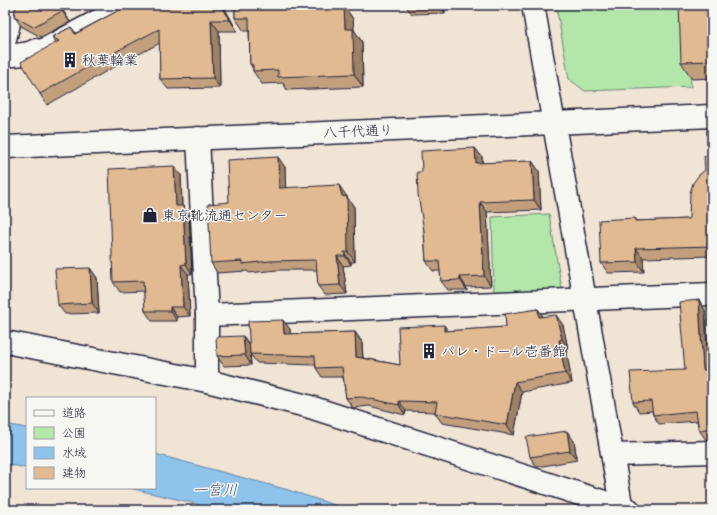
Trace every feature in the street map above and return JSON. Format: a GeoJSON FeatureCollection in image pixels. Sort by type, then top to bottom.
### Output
{"type":"FeatureCollection","features":[{"type":"Feature","properties":{"kind":"street"},"geometry":{"type":"LineString","coordinates":[[5,342],[207,381],[307,406],[624,509],[613,455],[533,5]]}},
{"type":"Feature","properties":{"kind":"street"},"geometry":{"type":"LineString","coordinates":[[5,55],[26,54],[36,50]]}},
{"type":"Feature","properties":{"kind":"street","name":"八千代通り"},"geometry":{"type":"LineString","coordinates":[[5,147],[712,116]]}},
{"type":"Feature","properties":{"kind":"street"},"geometry":{"type":"LineString","coordinates":[[198,138],[207,315],[207,381]]}},
{"type":"Feature","properties":{"kind":"street"},"geometry":{"type":"LineString","coordinates":[[207,315],[712,294]]}},
{"type":"Feature","properties":{"kind":"street"},"geometry":{"type":"LineString","coordinates":[[613,455],[712,452]]}},
{"type":"Feature","properties":{"kind":"lane"},"geometry":{"type":"LineString","coordinates":[[5,55],[17,5]]}},
{"type":"Feature","properties":{"kind":"lane"},"geometry":{"type":"LineString","coordinates":[[36,50],[120,5]]}},
{"type":"Feature","properties":{"kind":"green space"},"geometry":{"type":"Polygon","coordinates":[[[556,5],[686,5],[691,87],[585,91],[569,79],[556,5]]]}},
{"type":"Feature","properties":{"kind":"green space"},"geometry":{"type":"Polygon","coordinates":[[[549,214],[562,290],[494,293],[492,217],[549,214]]]}},
{"type":"Feature","properties":{"kind":"water"},"geometry":{"type":"Polygon","coordinates":[[[5,424],[26,428],[26,468],[5,464],[5,424]]]}},
{"type":"Feature","properties":{"kind":"water","name":"一宮川"},"geometry":{"type":"Polygon","coordinates":[[[156,454],[285,489],[350,510],[215,510],[189,502],[133,489],[156,489],[156,454]]]}},
{"type":"Feature","properties":{"kind":"building"},"geometry":{"type":"Polygon","coordinates":[[[16,5],[59,5],[62,11],[33,27],[14,16],[16,5]]]}},
{"type":"Feature","properties":{"kind":"building"},"geometry":{"type":"Polygon","coordinates":[[[121,5],[221,5],[230,20],[211,20],[213,78],[160,79],[159,29],[40,94],[21,62],[59,41],[52,37],[71,27],[75,34],[123,8],[121,5]]]}},
{"type":"Feature","properties":{"kind":"building"},"geometry":{"type":"Polygon","coordinates":[[[235,5],[344,6],[345,29],[353,29],[354,74],[278,77],[278,70],[253,71],[253,65],[250,64],[249,18],[235,18],[235,5]]]}},
{"type":"Feature","properties":{"kind":"building"},"geometry":{"type":"Polygon","coordinates":[[[679,5],[712,5],[712,61],[681,62],[679,5]]]}},
{"type":"Feature","properties":{"kind":"building"},"geometry":{"type":"Polygon","coordinates":[[[475,148],[476,163],[532,161],[534,200],[480,202],[484,276],[460,277],[460,280],[441,281],[439,261],[426,261],[424,231],[418,194],[417,172],[422,172],[421,151],[475,148]]]}},
{"type":"Feature","properties":{"kind":"building"},"geometry":{"type":"Polygon","coordinates":[[[704,156],[712,156],[712,246],[636,248],[637,262],[601,263],[599,220],[635,218],[635,221],[689,219],[690,193],[693,183],[705,170],[704,156]]]}},
{"type":"Feature","properties":{"kind":"building"},"geometry":{"type":"Polygon","coordinates":[[[278,157],[279,188],[339,185],[342,196],[347,197],[348,252],[344,252],[345,256],[337,256],[340,285],[318,286],[316,260],[270,261],[242,264],[242,261],[211,263],[208,204],[229,202],[227,160],[278,157]]]}},
{"type":"Feature","properties":{"kind":"building"},"geometry":{"type":"Polygon","coordinates":[[[174,166],[176,206],[183,206],[186,264],[181,265],[183,307],[170,307],[170,311],[145,311],[143,281],[113,282],[109,169],[174,166]]]}},
{"type":"Feature","properties":{"kind":"building"},"geometry":{"type":"Polygon","coordinates":[[[90,268],[92,303],[58,305],[55,269],[90,268]]]}},
{"type":"Feature","properties":{"kind":"building"},"geometry":{"type":"Polygon","coordinates":[[[699,300],[703,370],[712,370],[712,428],[699,430],[696,411],[653,415],[651,401],[633,402],[630,372],[685,370],[679,302],[699,300]]]}},
{"type":"Feature","properties":{"kind":"building"},"geometry":{"type":"Polygon","coordinates":[[[538,309],[539,317],[556,315],[562,339],[559,340],[565,373],[515,382],[507,425],[435,413],[437,402],[399,401],[399,405],[362,397],[346,398],[342,367],[316,368],[315,356],[250,354],[248,321],[283,320],[284,334],[355,332],[356,357],[400,365],[398,327],[444,325],[444,331],[506,327],[505,314],[538,309]]]}},
{"type":"Feature","properties":{"kind":"building"},"geometry":{"type":"Polygon","coordinates":[[[243,336],[245,355],[217,356],[216,337],[243,336]]]}},
{"type":"Feature","properties":{"kind":"building"},"geometry":{"type":"Polygon","coordinates":[[[567,431],[570,451],[530,457],[526,437],[567,431]]]}},
{"type":"Feature","properties":{"kind":"place","name":"秋葉輪業"},"geometry":{"type":"Point","coordinates":[70,60]}},
{"type":"Feature","properties":{"kind":"place","name":"東京靴流通センター"},"geometry":{"type":"Point","coordinates":[150,215]}},
{"type":"Feature","properties":{"kind":"place","name":"パレ・ドール壱番館"},"geometry":{"type":"Point","coordinates":[429,351]}}]}
